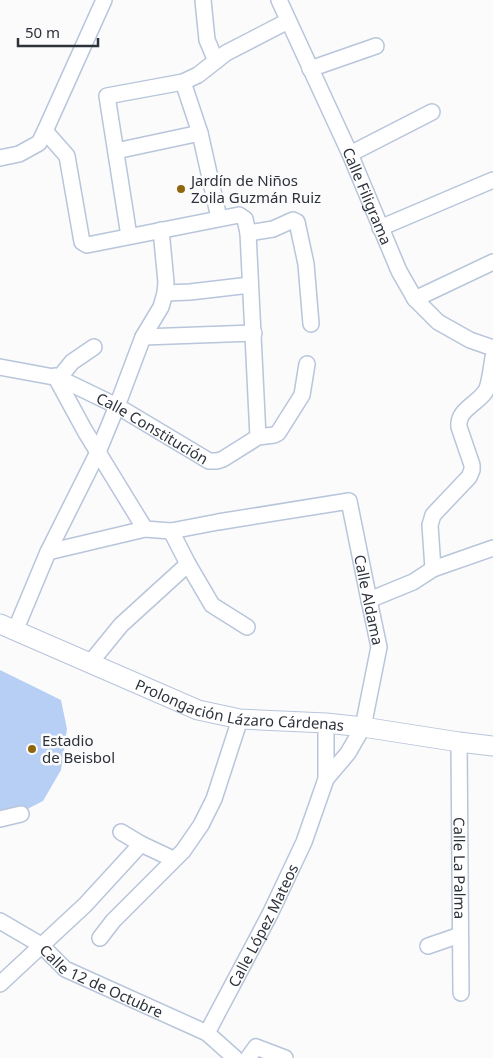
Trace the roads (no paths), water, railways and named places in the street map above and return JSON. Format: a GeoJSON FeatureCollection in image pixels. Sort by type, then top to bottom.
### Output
{"type":"FeatureCollection","features":[{"type":"Feature","properties":{"kind":"main road","name":"Prolongación Lázaro Cárdenas"},"geometry":{"type":"LineString","coordinates":[[8,627],[198,710],[240,719],[326,722],[493,746]]}},
{"type":"Feature","properties":{"kind":"street"},"geometry":{"type":"LineString","coordinates":[[0,158],[19,154],[39,143],[104,0]]}},
{"type":"Feature","properties":{"kind":"street"},"geometry":{"type":"LineString","coordinates":[[203,0],[207,40],[216,61]]}},
{"type":"Feature","properties":{"kind":"street","name":"Calle Filigrama"},"geometry":{"type":"LineString","coordinates":[[284,2],[288,22],[350,154],[399,272],[415,299],[438,322],[470,340],[493,348]]}},
{"type":"Feature","properties":{"kind":"street"},"geometry":{"type":"LineString","coordinates":[[129,236],[107,96],[184,82],[198,75],[226,53],[288,22]]}},
{"type":"Feature","properties":{"kind":"street"},"geometry":{"type":"LineString","coordinates":[[310,69],[376,46]]}},
{"type":"Feature","properties":{"kind":"street"},"geometry":{"type":"LineString","coordinates":[[184,82],[200,133],[219,218]]}},
{"type":"Feature","properties":{"kind":"street"},"geometry":{"type":"LineString","coordinates":[[350,154],[432,112]]}},
{"type":"Feature","properties":{"kind":"street"},"geometry":{"type":"LineString","coordinates":[[46,131],[67,156],[82,242],[87,245],[239,214],[245,219],[248,233],[254,333],[258,438]]}},
{"type":"Feature","properties":{"kind":"street"},"geometry":{"type":"LineString","coordinates":[[116,151],[200,133]]}},
{"type":"Feature","properties":{"kind":"street"},"geometry":{"type":"LineString","coordinates":[[380,228],[493,180]]}},
{"type":"Feature","properties":{"kind":"street"},"geometry":{"type":"LineString","coordinates":[[248,233],[273,229],[294,220],[297,222],[306,264],[311,324]]}},
{"type":"Feature","properties":{"kind":"street"},"geometry":{"type":"LineString","coordinates":[[8,627],[98,452],[143,337],[160,307],[165,293],[166,282],[161,230]]}},
{"type":"Feature","properties":{"kind":"street"},"geometry":{"type":"LineString","coordinates":[[415,299],[493,262]]}},
{"type":"Feature","properties":{"kind":"street"},"geometry":{"type":"LineString","coordinates":[[165,293],[250,285]]}},
{"type":"Feature","properties":{"kind":"street"},"geometry":{"type":"LineString","coordinates":[[143,337],[254,333]]}},
{"type":"Feature","properties":{"kind":"street"},"geometry":{"type":"LineString","coordinates":[[94,347],[72,362],[57,377],[85,431],[145,529]]}},
{"type":"Feature","properties":{"kind":"street"},"geometry":{"type":"LineString","coordinates":[[433,569],[430,521],[433,515],[469,478],[472,470],[458,422],[460,416],[490,392],[493,357]]}},
{"type":"Feature","properties":{"kind":"street","name":"Calle Constitución"},"geometry":{"type":"LineString","coordinates":[[0,367],[57,377],[117,406],[209,461],[217,461],[258,438],[274,435],[280,430],[302,395],[307,364]]}},
{"type":"Feature","properties":{"kind":"street","name":"Calle Aldama"},"geometry":{"type":"LineString","coordinates":[[171,531],[349,501],[379,646],[363,727]]}},
{"type":"Feature","properties":{"kind":"street"},"geometry":{"type":"LineString","coordinates":[[48,552],[145,529],[171,531],[212,605],[247,627]]}},
{"type":"Feature","properties":{"kind":"street"},"geometry":{"type":"LineString","coordinates":[[368,600],[413,582],[433,569],[493,548]]}},
{"type":"Feature","properties":{"kind":"street"},"geometry":{"type":"LineString","coordinates":[[90,663],[121,625],[188,564]]}},
{"type":"Feature","properties":{"kind":"street"},"geometry":{"type":"LineString","coordinates":[[100,938],[113,921],[183,851],[201,825],[214,799],[240,719]]}},
{"type":"Feature","properties":{"kind":"street","name":"Calle López Mateos"},"geometry":{"type":"LineString","coordinates":[[207,1033],[274,905],[304,842],[326,779],[326,722]]}},
{"type":"Feature","properties":{"kind":"street","name":"Calle López Mateos"},"geometry":{"type":"LineString","coordinates":[[326,779],[348,753],[363,727]]}},
{"type":"Feature","properties":{"kind":"street","name":"Calle La Palma"},"geometry":{"type":"LineString","coordinates":[[459,742],[461,993]]}},
{"type":"Feature","properties":{"kind":"street"},"geometry":{"type":"LineString","coordinates":[[0,819],[21,814]]}},
{"type":"Feature","properties":{"kind":"street"},"geometry":{"type":"LineString","coordinates":[[121,832],[173,859]]}},
{"type":"Feature","properties":{"kind":"street"},"geometry":{"type":"LineString","coordinates":[[0,984],[85,905],[141,844]]}},
{"type":"Feature","properties":{"kind":"street","name":"Calle 12 de Octubre"},"geometry":{"type":"LineString","coordinates":[[0,920],[41,945],[66,969],[207,1033]]}},
{"type":"Feature","properties":{"kind":"street"},"geometry":{"type":"LineString","coordinates":[[428,946],[460,935]]}},
{"type":"Feature","properties":{"kind":"street"},"geometry":{"type":"LineString","coordinates":[[207,1033],[235,1058]]}},
{"type":"Feature","properties":{"kind":"street"},"geometry":{"type":"LineString","coordinates":[[248,1058],[256,1047],[285,1058]]}},
{"type":"Feature","properties":{"kind":"place","name":"Jardín de Niños Zoila Guzmán Ruiz"},"geometry":{"type":"Point","coordinates":[181,189]}},
{"type":"Feature","properties":{"kind":"place","name":"Estadio de Beisbol"},"geometry":{"type":"Point","coordinates":[32,749]}}]}
